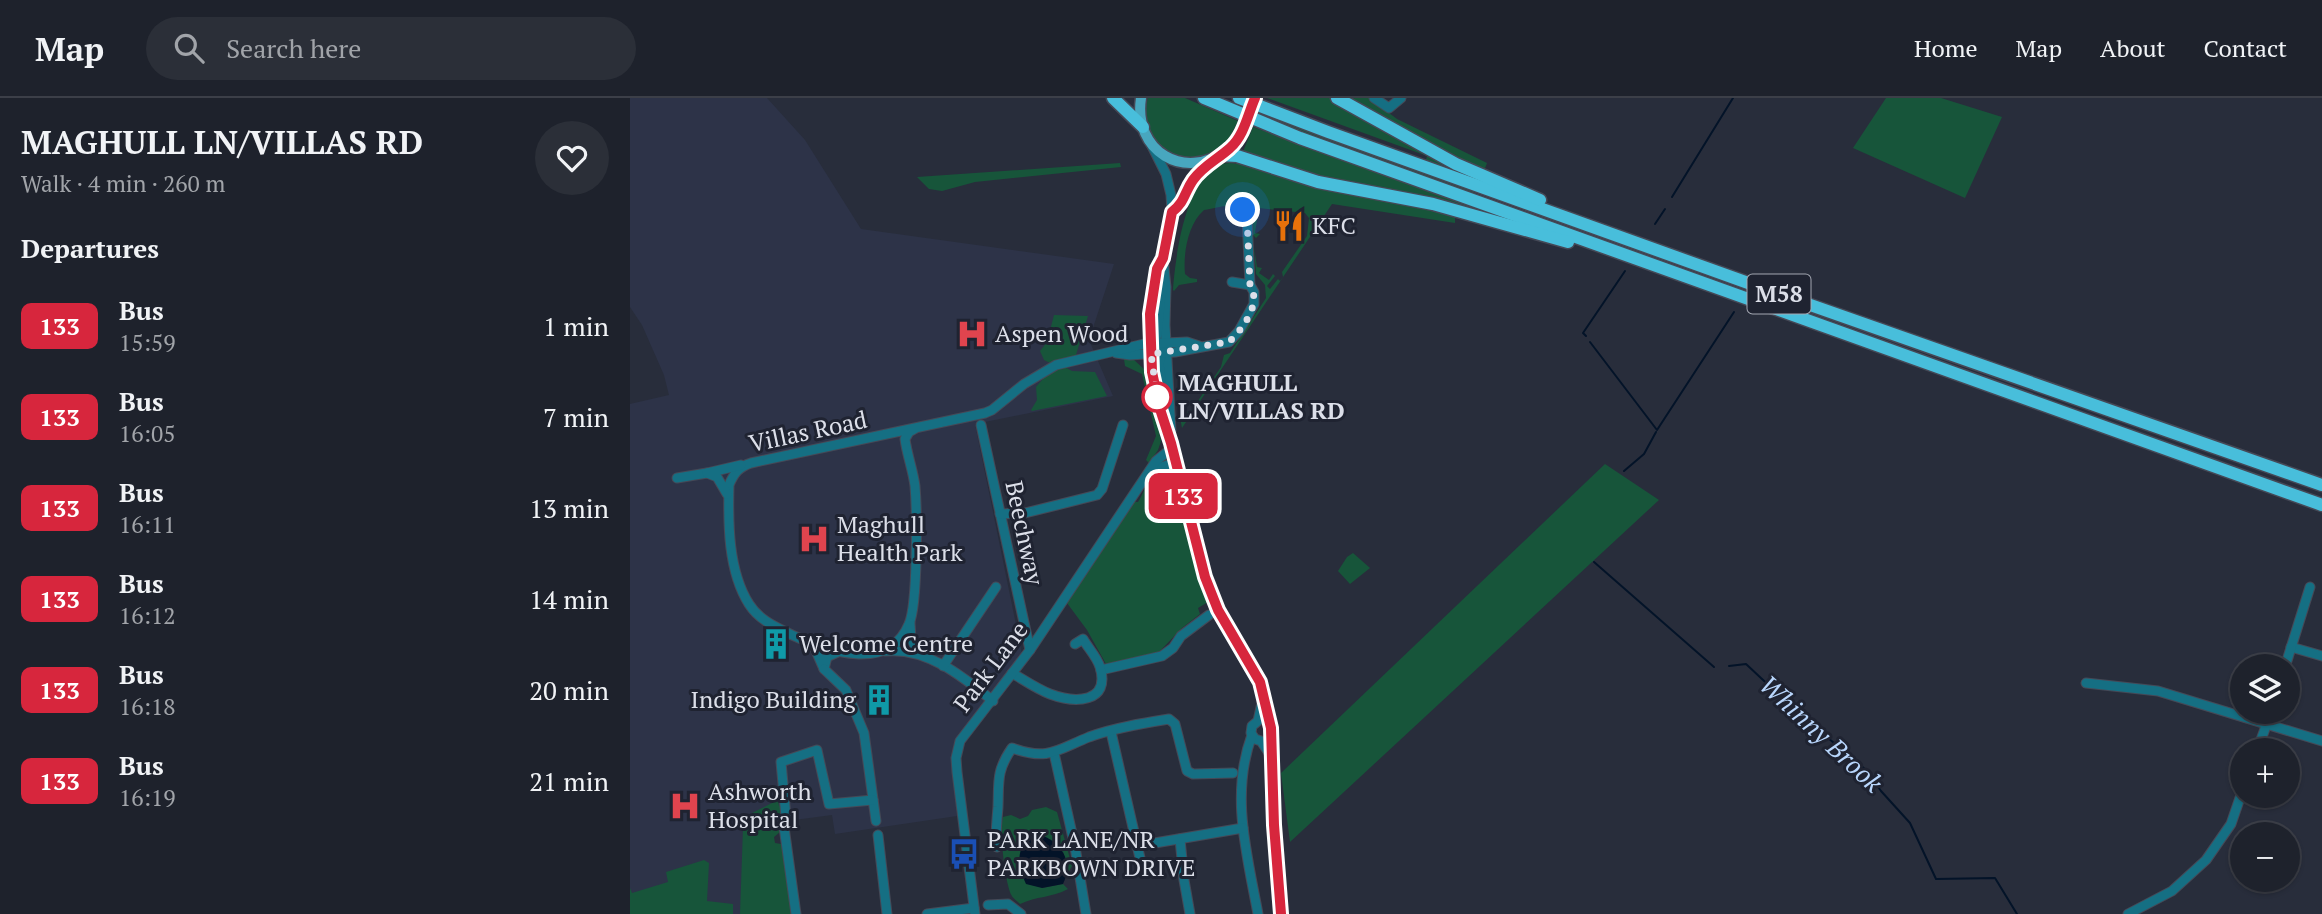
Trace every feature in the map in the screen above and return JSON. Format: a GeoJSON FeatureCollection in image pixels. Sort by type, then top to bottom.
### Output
{"type":"FeatureCollection","features":[{"type":"Feature","properties":{"kind":"highway"},"geometry":{"type":"LineString","coordinates":[[1113,98],[1143,127]]}},
{"type":"Feature","properties":{"kind":"highway","name":"M58"},"geometry":{"type":"LineString","coordinates":[[1204,98],[1300,138],[2322,505]]}},
{"type":"Feature","properties":{"kind":"highway","name":"M58"},"geometry":{"type":"LineString","coordinates":[[1239,98],[1633,242],[2322,485]]}},
{"type":"Feature","properties":{"kind":"highway","name":"M58"},"geometry":{"type":"LineString","coordinates":[[1337,98],[1456,164],[1592,221],[1633,242]]}},
{"type":"Feature","properties":{"kind":"highway","name":"M58"},"geometry":{"type":"LineString","coordinates":[[1217,157],[1237,156],[1318,182],[1443,207],[1676,274]]}},
{"type":"Feature","properties":{"kind":"main road"},"geometry":{"type":"LineString","coordinates":[[1141,98],[1140,118],[1151,145],[1171,159],[1197,164],[1217,157],[1232,146],[1240,135],[1255,98]]}},
{"type":"Feature","properties":{"kind":"street"},"geometry":{"type":"LineString","coordinates":[[1374,98],[1390,108],[1401,98]]}},
{"type":"Feature","properties":{"kind":"street"},"geometry":{"type":"LineString","coordinates":[[1151,145],[1169,181],[1172,212],[1163,258],[1166,342],[1164,353],[1172,446]]}},
{"type":"Feature","properties":{"kind":"street"},"geometry":{"type":"LineString","coordinates":[[1172,212],[1182,205],[1192,181],[1217,157]]}},
{"type":"Feature","properties":{"kind":"street","name":"Villas Road"},"geometry":{"type":"LineString","coordinates":[[1112,353],[1164,353],[1220,345],[1233,338],[1254,304],[1254,292],[1250,285],[1247,217],[1243,210]]}},
{"type":"Feature","properties":{"kind":"street"},"geometry":{"type":"LineString","coordinates":[[1163,258],[1157,269],[1150,314],[1151,354],[1156,389],[1196,546],[1212,597],[1260,682],[1271,735],[1282,914]]}},
{"type":"Feature","properties":{"kind":"street"},"geometry":{"type":"LineString","coordinates":[[1152,343],[1158,334],[1159,300],[1165,277]]}},
{"type":"Feature","properties":{"kind":"street"},"geometry":{"type":"LineString","coordinates":[[1233,282],[1250,285]]}},
{"type":"Feature","properties":{"kind":"street","name":"Villas Road"},"geometry":{"type":"LineString","coordinates":[[919,653],[840,652],[813,644],[760,618],[741,590],[734,568],[729,485],[739,468],[750,463],[901,436],[916,428],[985,413],[1051,367],[1152,343],[1187,342],[1199,346]]}},
{"type":"Feature","properties":{"kind":"street"},"geometry":{"type":"LineString","coordinates":[[1164,353],[1159,363],[1166,426]]}},
{"type":"Feature","properties":{"kind":"street","name":"Beechway"},"geometry":{"type":"LineString","coordinates":[[981,425],[1030,650]]}},
{"type":"Feature","properties":{"kind":"street"},"geometry":{"type":"LineString","coordinates":[[1000,514],[1025,513],[1097,495],[1102,489],[1124,425]]}},
{"type":"Feature","properties":{"kind":"street","name":"Villas Road"},"geometry":{"type":"LineString","coordinates":[[901,436],[916,498],[913,602],[909,623]]}},
{"type":"Feature","properties":{"kind":"street","name":"Park Lane"},"geometry":{"type":"LineString","coordinates":[[975,911],[956,758],[962,737],[993,701],[1030,650],[1156,461],[1172,446]]}},
{"type":"Feature","properties":{"kind":"street"},"geometry":{"type":"LineString","coordinates":[[1150,471],[1176,462]]}},
{"type":"Feature","properties":{"kind":"street"},"geometry":{"type":"LineString","coordinates":[[677,478],[750,463]]}},
{"type":"Feature","properties":{"kind":"street"},"geometry":{"type":"LineString","coordinates":[[706,472],[717,477],[729,499]]}},
{"type":"Feature","properties":{"kind":"street"},"geometry":{"type":"LineString","coordinates":[[943,666],[996,587]]}},
{"type":"Feature","properties":{"kind":"street"},"geometry":{"type":"LineString","coordinates":[[2289,654],[2310,587]]}},
{"type":"Feature","properties":{"kind":"street"},"geometry":{"type":"LineString","coordinates":[[1101,670],[1163,656],[1181,636],[1209,615]]}},
{"type":"Feature","properties":{"kind":"street"},"geometry":{"type":"LineString","coordinates":[[880,652],[898,640],[909,623]]}},
{"type":"Feature","properties":{"kind":"street"},"geometry":{"type":"LineString","coordinates":[[909,623],[911,639],[919,653],[943,666],[993,701]]}},
{"type":"Feature","properties":{"kind":"street"},"geometry":{"type":"LineString","coordinates":[[1012,673],[1051,694],[1081,701],[1091,697],[1097,691],[1101,670],[1083,639],[1075,644]]}},
{"type":"Feature","properties":{"kind":"street"},"geometry":{"type":"LineString","coordinates":[[813,644],[824,669],[846,690],[864,733],[876,821]]}},
{"type":"Feature","properties":{"kind":"street"},"geometry":{"type":"LineString","coordinates":[[2291,647],[2322,656]]}},
{"type":"Feature","properties":{"kind":"street"},"geometry":{"type":"LineString","coordinates":[[824,669],[827,657],[840,652]]}},
{"type":"Feature","properties":{"kind":"street"},"geometry":{"type":"LineString","coordinates":[[2086,683],[2158,691],[2322,741]]}},
{"type":"Feature","properties":{"kind":"street"},"geometry":{"type":"LineString","coordinates":[[1263,697],[1258,721],[1252,726],[1257,739],[1271,756]]}},
{"type":"Feature","properties":{"kind":"street"},"geometry":{"type":"LineString","coordinates":[[993,842],[998,779],[1005,758],[1012,748],[1041,756],[1089,738],[1171,719],[1175,724],[1187,771],[1193,774],[1233,773]]}},
{"type":"Feature","properties":{"kind":"street"},"geometry":{"type":"LineString","coordinates":[[1258,721],[1269,724]]}},
{"type":"Feature","properties":{"kind":"street"},"geometry":{"type":"LineString","coordinates":[[2262,738],[2267,725]]}},
{"type":"Feature","properties":{"kind":"street"},"geometry":{"type":"LineString","coordinates":[[1111,732],[1143,871]]}},
{"type":"Feature","properties":{"kind":"street"},"geometry":{"type":"LineString","coordinates":[[1258,914],[1243,828],[1240,791],[1245,753],[1257,739],[1271,735]]}},
{"type":"Feature","properties":{"kind":"street"},"geometry":{"type":"LineString","coordinates":[[786,817],[780,762],[817,750],[829,804],[873,800]]}},
{"type":"Feature","properties":{"kind":"street"},"geometry":{"type":"LineString","coordinates":[[1054,753],[1076,847],[1086,914]]}},
{"type":"Feature","properties":{"kind":"street"},"geometry":{"type":"LineString","coordinates":[[2128,914],[2172,891],[2206,860],[2231,824],[2236,808]]}},
{"type":"Feature","properties":{"kind":"street"},"geometry":{"type":"LineString","coordinates":[[784,827],[781,839],[796,914]]}},
{"type":"Feature","properties":{"kind":"street"},"geometry":{"type":"LineString","coordinates":[[1137,846],[1243,828]]}},
{"type":"Feature","properties":{"kind":"street"},"geometry":{"type":"LineString","coordinates":[[878,835],[887,914]]}},
{"type":"Feature","properties":{"kind":"street"},"geometry":{"type":"LineString","coordinates":[[1180,839],[1190,914]]}},
{"type":"Feature","properties":{"kind":"street"},"geometry":{"type":"LineString","coordinates":[[988,905],[1004,900],[1021,914]]}},
{"type":"Feature","properties":{"kind":"street"},"geometry":{"type":"LineString","coordinates":[[927,914],[975,911]]}},
{"type":"Feature","properties":{"kind":"shaded area","name":"Maghull Health Park"},"geometry":{"type":"Polygon","coordinates":[[[630,98],[767,98],[805,140],[861,229],[1114,264],[1089,340],[1113,396],[975,424],[1022,654],[954,744],[952,759],[957,816],[835,834],[832,815],[779,822],[751,822],[746,914],[630,914],[630,404],[669,395],[664,375],[642,325],[630,307],[630,98]]]}},
{"type":"Feature","properties":{"kind":"shaded area"},"geometry":{"type":"Polygon","coordinates":[[[1038,834],[1053,842],[1063,853],[1067,867],[1063,884],[1042,888],[1026,884],[1020,866],[1021,849],[1027,837],[1038,834]]]}},
{"type":"Feature","properties":{"kind":"green space"},"geometry":{"type":"Polygon","coordinates":[[[1148,98],[1185,98],[1238,121],[1224,146],[1212,154],[1201,158],[1178,156],[1158,145],[1151,136],[1145,118],[1148,98]]]}},
{"type":"Feature","properties":{"kind":"green space"},"geometry":{"type":"Polygon","coordinates":[[[1267,98],[1331,98],[1480,179],[1426,160],[1427,156],[1267,98]]]}},
{"type":"Feature","properties":{"kind":"green space"},"geometry":{"type":"Polygon","coordinates":[[[1347,98],[1369,98],[1397,119],[1487,163],[1484,171],[1347,98]]]}},
{"type":"Feature","properties":{"kind":"green space"},"geometry":{"type":"Polygon","coordinates":[[[1886,98],[1941,98],[2002,117],[1965,198],[1853,148],[1886,98]]]}},
{"type":"Feature","properties":{"kind":"green space"},"geometry":{"type":"Polygon","coordinates":[[[1260,111],[1476,189],[1473,196],[1262,118],[1258,115],[1260,111]]]}},
{"type":"Feature","properties":{"kind":"green space"},"geometry":{"type":"Polygon","coordinates":[[[1253,127],[1507,220],[1308,176],[1242,154],[1253,127]]]}},
{"type":"Feature","properties":{"kind":"green space"},"geometry":{"type":"Polygon","coordinates":[[[1238,161],[1261,171],[1305,183],[1455,215],[1455,223],[1332,204],[1182,428],[1178,407],[1184,413],[1191,411],[1221,367],[1224,355],[1230,353],[1266,298],[1265,285],[1256,274],[1254,247],[1257,267],[1262,268],[1259,273],[1269,280],[1273,274],[1275,276],[1267,286],[1270,289],[1283,277],[1282,272],[1307,236],[1309,218],[1305,213],[1259,208],[1255,233],[1260,234],[1256,238],[1252,234],[1250,212],[1245,208],[1228,206],[1204,210],[1190,231],[1185,257],[1185,274],[1197,279],[1197,282],[1179,285],[1173,290],[1181,233],[1196,190],[1207,174],[1220,165],[1237,164],[1238,161]]]}},
{"type":"Feature","properties":{"kind":"green space"},"geometry":{"type":"Polygon","coordinates":[[[1120,163],[1121,167],[975,182],[942,191],[929,189],[917,177],[1120,163]]]}},
{"type":"Feature","properties":{"kind":"green space"},"geometry":{"type":"Polygon","coordinates":[[[1054,315],[1088,316],[1075,358],[1052,364],[1044,360],[1040,351],[1047,342],[1054,315]]]}},
{"type":"Feature","properties":{"kind":"green space"},"geometry":{"type":"Polygon","coordinates":[[[1124,359],[1133,359],[1145,370],[1161,441],[1149,463],[1146,460],[1156,436],[1142,374],[1125,366],[1124,359]]]}},
{"type":"Feature","properties":{"kind":"green space"},"geometry":{"type":"Polygon","coordinates":[[[1065,367],[1072,371],[1095,372],[1107,396],[1032,411],[1037,400],[1036,387],[1048,373],[1065,367]]]}},
{"type":"Feature","properties":{"kind":"green space"},"geometry":{"type":"Polygon","coordinates":[[[1605,464],[1659,500],[1290,842],[1281,773],[1605,464]]]}},
{"type":"Feature","properties":{"kind":"green space"},"geometry":{"type":"Polygon","coordinates":[[[1157,478],[1182,515],[1208,602],[1198,608],[1200,614],[1159,652],[1106,664],[1087,630],[1067,603],[1134,502],[1138,502],[1151,479],[1157,478]]]}},
{"type":"Feature","properties":{"kind":"green space"},"geometry":{"type":"Polygon","coordinates":[[[1353,553],[1370,568],[1350,584],[1338,571],[1353,553]]]}},
{"type":"Feature","properties":{"kind":"green space"},"geometry":{"type":"Polygon","coordinates":[[[778,800],[784,815],[771,823],[783,823],[780,832],[774,837],[775,843],[781,844],[785,849],[794,914],[740,914],[743,828],[752,813],[778,800]]]}},
{"type":"Feature","properties":{"kind":"green space"},"geometry":{"type":"Polygon","coordinates":[[[1046,807],[1057,812],[1072,866],[1068,873],[1063,851],[1042,888],[1063,884],[1068,889],[1020,904],[1012,897],[1007,881],[1002,845],[1003,817],[1011,815],[1020,819],[1028,816],[1032,810],[1046,807]]]}},
{"type":"Feature","properties":{"kind":"green space"},"geometry":{"type":"Polygon","coordinates":[[[704,860],[709,863],[707,901],[733,904],[733,914],[630,914],[630,888],[632,893],[668,882],[666,872],[704,860]]]}},
{"type":"Feature","properties":{"kind":"waterway"},"geometry":{"type":"LineString","coordinates":[[1672,197],[1733,98]]}},
{"type":"Feature","properties":{"kind":"waterway"},"geometry":{"type":"LineString","coordinates":[[1655,224],[1665,209]]}},
{"type":"Feature","properties":{"kind":"waterway"},"geometry":{"type":"LineString","coordinates":[[1586,336],[1583,333],[1625,271]]}},
{"type":"Feature","properties":{"kind":"waterway"},"geometry":{"type":"LineString","coordinates":[[1590,342],[1657,430],[1734,312]]}},
{"type":"Feature","properties":{"kind":"waterway"},"geometry":{"type":"LineString","coordinates":[[1624,471],[1644,454],[1656,432]]}},
{"type":"Feature","properties":{"kind":"waterway"},"geometry":{"type":"LineString","coordinates":[[1594,562],[1714,667]]}},
{"type":"Feature","properties":{"kind":"waterway","name":"Whinny Brook"},"geometry":{"type":"LineString","coordinates":[[1729,666],[1746,664],[1796,711],[1866,770],[1910,823],[1936,879],[1995,878],[2017,914]]}},
{"type":"Feature","properties":{"kind":"bus line","name":"133"},"geometry":{"type":"LineString","coordinates":[[1255,98],[1240,135],[1232,146],[1199,173],[1192,181],[1182,205],[1172,212],[1163,258],[1157,269],[1149,338],[1160,409],[1205,577],[1218,610],[1260,682],[1271,728],[1274,825],[1281,914]]}},
{"type":"Feature","properties":{"kind":"place","name":"KFC"},"geometry":{"type":"Point","coordinates":[1289,226]}},
{"type":"Feature","properties":{"kind":"place","name":"Aspen Wood"},"geometry":{"type":"Point","coordinates":[972,334]}},
{"type":"Feature","properties":{"kind":"place","name":"MAGHULL LN/VILLAS RD"},"geometry":{"type":"Point","coordinates":[1157,397]}},
{"type":"Feature","properties":{"kind":"place","name":"Maghull Health Park"},"geometry":{"type":"Point","coordinates":[814,539]}},
{"type":"Feature","properties":{"kind":"place","name":"Welcome Centre"},"geometry":{"type":"Point","coordinates":[776,644]}},
{"type":"Feature","properties":{"kind":"place","name":"Indigo Building"},"geometry":{"type":"Point","coordinates":[879,700]}},
{"type":"Feature","properties":{"kind":"place","name":"Ashworth Hospital"},"geometry":{"type":"Point","coordinates":[685,806]}},
{"type":"Feature","properties":{"kind":"place","name":"PARK LANE/NR PARKBOWN DRIVE"},"geometry":{"type":"Point","coordinates":[964,854]}},
{"type":"Feature","properties":{"kind":"route"},"geometry":{"type":"LineString","coordinates":[[1157,397],[1151,354],[1229,342],[1239,331],[1254,304],[1255,295],[1250,285],[1247,214],[1243,210]]}}]}
